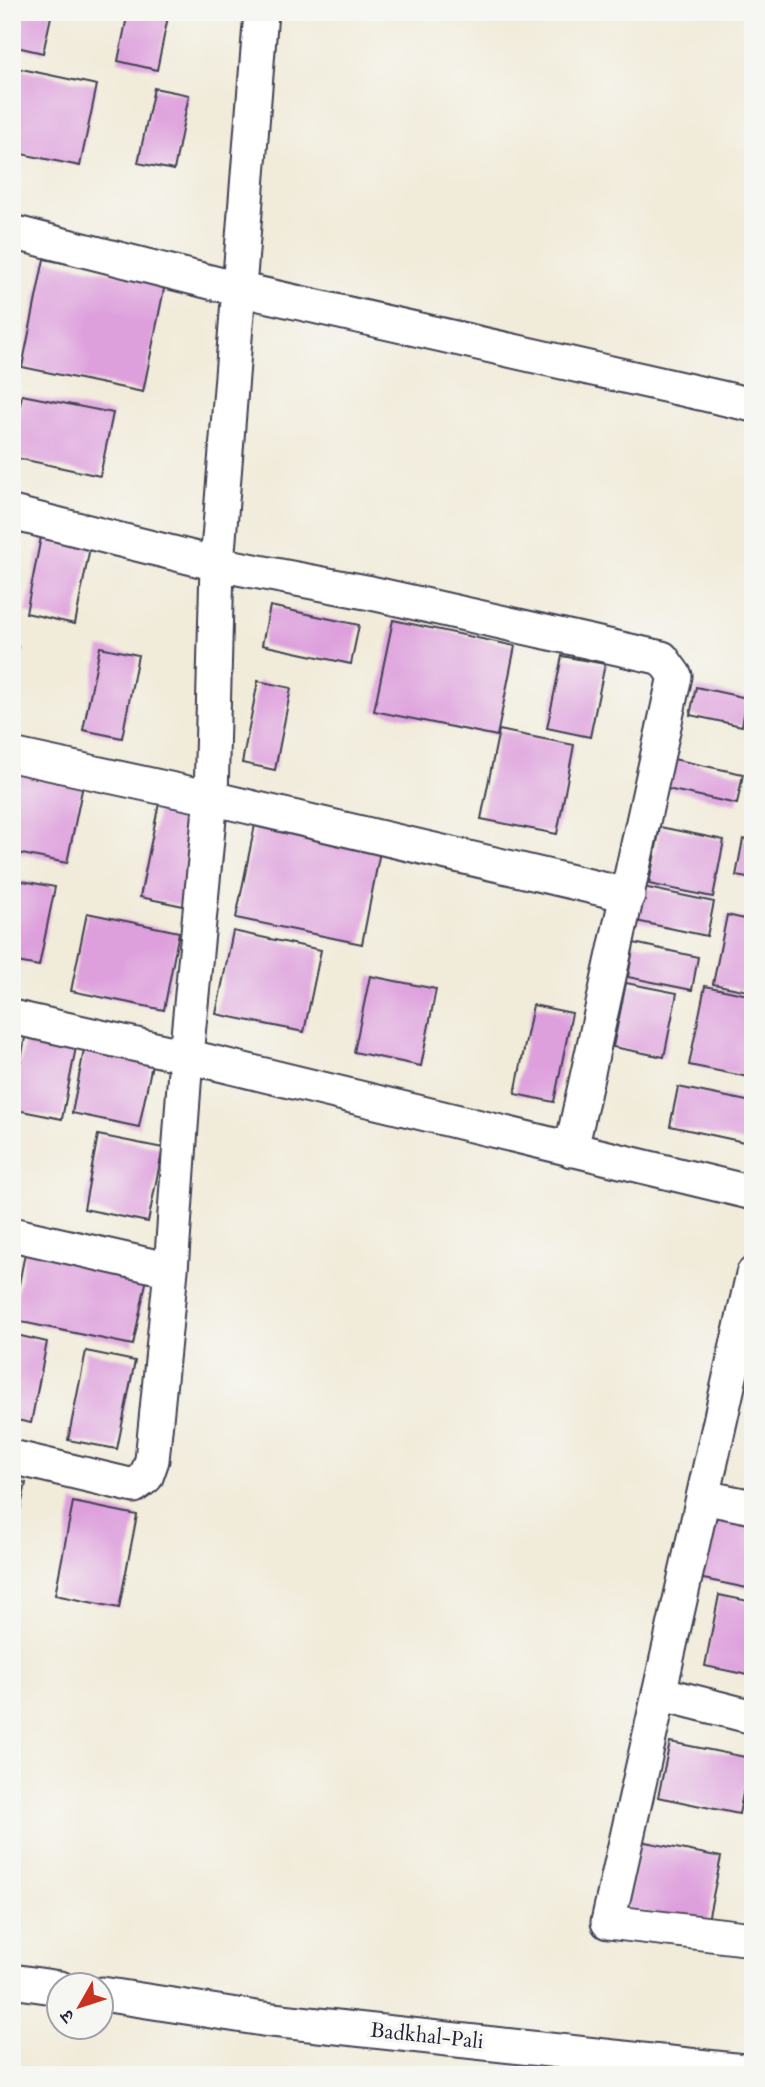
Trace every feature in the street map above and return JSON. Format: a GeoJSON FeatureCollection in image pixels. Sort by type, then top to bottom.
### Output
{"type":"FeatureCollection","features":[{"type":"Feature","properties":{"kind":"street"},"geometry":{"type":"LineString","coordinates":[[12,1457],[134,1486],[146,1477],[152,1460],[211,798],[217,564],[261,12]]}},
{"type":"Feature","properties":{"kind":"street"},"geometry":{"type":"LineString","coordinates":[[12,232],[238,289],[753,405]]}},
{"type":"Feature","properties":{"kind":"street"},"geometry":{"type":"LineString","coordinates":[[12,513],[217,564],[371,593],[662,659],[676,676],[571,1150]]}},
{"type":"Feature","properties":{"kind":"street"},"geometry":{"type":"LineString","coordinates":[[12,755],[211,798],[628,895]]}},
{"type":"Feature","properties":{"kind":"street"},"geometry":{"type":"LineString","coordinates":[[12,1017],[186,1056],[753,1193]]}},
{"type":"Feature","properties":{"kind":"street"},"geometry":{"type":"LineString","coordinates":[[12,1234],[170,1270]]}},
{"type":"Feature","properties":{"kind":"street"},"geometry":{"type":"LineString","coordinates":[[753,1275],[608,1922],[753,1939]]}},
{"type":"Feature","properties":{"kind":"street"},"geometry":{"type":"LineString","coordinates":[[703,1497],[753,1507]]}},
{"type":"Feature","properties":{"kind":"street"},"geometry":{"type":"LineString","coordinates":[[659,1693],[753,1717]]}},
{"type":"Feature","properties":{"kind":"street"},"geometry":{"type":"LineString","coordinates":[[12,1981],[46,1986]]}},
{"type":"Feature","properties":{"kind":"street","name":"Badkhal-Pali"},"geometry":{"type":"LineString","coordinates":[[116,1996],[263,2018],[753,2072]]}},
{"type":"Feature","properties":{"kind":"building"},"geometry":{"type":"Polygon","coordinates":[[[12,12],[52,12],[43,53],[12,46],[12,12]]]}},
{"type":"Feature","properties":{"kind":"building"},"geometry":{"type":"Polygon","coordinates":[[[128,12],[169,12],[157,70],[118,61],[128,12]]]}},
{"type":"Feature","properties":{"kind":"building"},"geometry":{"type":"Polygon","coordinates":[[[12,67],[97,85],[80,166],[12,152],[12,67]]]}},
{"type":"Feature","properties":{"kind":"building"},"geometry":{"type":"Polygon","coordinates":[[[154,88],[189,95],[174,170],[138,163],[154,88]]]}},
{"type":"Feature","properties":{"kind":"building"},"geometry":{"type":"Polygon","coordinates":[[[44,259],[165,284],[143,392],[22,367],[44,259]]]}},
{"type":"Feature","properties":{"kind":"building"},"geometry":{"type":"Polygon","coordinates":[[[22,395],[113,413],[100,476],[12,457],[22,395]]]}},
{"type":"Feature","properties":{"kind":"building"},"geometry":{"type":"Polygon","coordinates":[[[12,520],[20,522],[13,555],[12,555],[12,520]]]}},
{"type":"Feature","properties":{"kind":"building"},"geometry":{"type":"Polygon","coordinates":[[[42,532],[91,542],[75,624],[26,613],[42,532]]]}},
{"type":"Feature","properties":{"kind":"building"},"geometry":{"type":"Polygon","coordinates":[[[270,606],[359,625],[351,664],[262,645],[270,606]]]}},
{"type":"Feature","properties":{"kind":"building"},"geometry":{"type":"Polygon","coordinates":[[[393,620],[515,646],[497,736],[374,711],[393,620]]]}},
{"type":"Feature","properties":{"kind":"building"},"geometry":{"type":"Polygon","coordinates":[[[12,646],[18,647],[13,670],[12,670],[12,646]]]}},
{"type":"Feature","properties":{"kind":"building"},"geometry":{"type":"Polygon","coordinates":[[[100,647],[138,655],[122,738],[83,730],[100,647]]]}},
{"type":"Feature","properties":{"kind":"building"},"geometry":{"type":"Polygon","coordinates":[[[562,656],[605,664],[590,737],[547,728],[562,656]]]}},
{"type":"Feature","properties":{"kind":"building"},"geometry":{"type":"Polygon","coordinates":[[[258,681],[291,688],[275,770],[242,763],[258,681]]]}},
{"type":"Feature","properties":{"kind":"building"},"geometry":{"type":"Polygon","coordinates":[[[696,687],[747,698],[742,726],[690,715],[696,687]]]}},
{"type":"Feature","properties":{"kind":"building"},"geometry":{"type":"Polygon","coordinates":[[[499,730],[574,745],[557,834],[481,819],[499,730]]]}},
{"type":"Feature","properties":{"kind":"building"},"geometry":{"type":"Polygon","coordinates":[[[673,759],[743,774],[737,804],[667,789],[673,759]]]}},
{"type":"Feature","properties":{"kind":"building"},"geometry":{"type":"Polygon","coordinates":[[[12,771],[83,785],[67,863],[12,852],[12,771]]]}},
{"type":"Feature","properties":{"kind":"building"},"geometry":{"type":"Polygon","coordinates":[[[159,803],[207,813],[188,907],[140,897],[159,803]]]}},
{"type":"Feature","properties":{"kind":"building"},"geometry":{"type":"Polygon","coordinates":[[[257,815],[382,841],[362,944],[236,918],[257,815]]]}},
{"type":"Feature","properties":{"kind":"building"},"geometry":{"type":"Polygon","coordinates":[[[660,827],[724,840],[713,897],[649,884],[660,827]]]}},
{"type":"Feature","properties":{"kind":"building"},"geometry":{"type":"Polygon","coordinates":[[[743,839],[753,841],[753,879],[736,876],[743,839]]]}},
{"type":"Feature","properties":{"kind":"building"},"geometry":{"type":"Polygon","coordinates":[[[12,879],[55,887],[39,966],[12,961],[12,879]]]}},
{"type":"Feature","properties":{"kind":"building"},"geometry":{"type":"Polygon","coordinates":[[[643,887],[714,902],[707,936],[636,921],[643,887]]]}},
{"type":"Feature","properties":{"kind":"building"},"geometry":{"type":"Polygon","coordinates":[[[87,913],[179,932],[164,1010],[71,991],[87,913]]]}},
{"type":"Feature","properties":{"kind":"building"},"geometry":{"type":"Polygon","coordinates":[[[727,915],[753,921],[753,992],[713,984],[727,915]]]}},
{"type":"Feature","properties":{"kind":"building"},"geometry":{"type":"Polygon","coordinates":[[[233,931],[321,950],[304,1032],[216,1014],[233,931]]]}},
{"type":"Feature","properties":{"kind":"building"},"geometry":{"type":"Polygon","coordinates":[[[634,943],[698,957],[692,990],[628,977],[634,943]]]}},
{"type":"Feature","properties":{"kind":"building"},"geometry":{"type":"Polygon","coordinates":[[[370,976],[436,989],[421,1066],[354,1052],[370,976]]]}},
{"type":"Feature","properties":{"kind":"building"},"geometry":{"type":"Polygon","coordinates":[[[626,983],[677,993],[664,1057],[613,1047],[626,983]]]}},
{"type":"Feature","properties":{"kind":"building"},"geometry":{"type":"Polygon","coordinates":[[[705,986],[753,996],[753,1078],[689,1065],[705,986]]]}},
{"type":"Feature","properties":{"kind":"building"},"geometry":{"type":"Polygon","coordinates":[[[533,1005],[572,1013],[554,1102],[515,1094],[533,1005]]]}},
{"type":"Feature","properties":{"kind":"building"},"geometry":{"type":"Polygon","coordinates":[[[26,1032],[77,1042],[62,1119],[12,1109],[26,1032]]]}},
{"type":"Feature","properties":{"kind":"building"},"geometry":{"type":"Polygon","coordinates":[[[84,1050],[152,1064],[139,1127],[72,1113],[84,1050]]]}},
{"type":"Feature","properties":{"kind":"building"},"geometry":{"type":"Polygon","coordinates":[[[678,1087],[752,1102],[744,1142],[670,1126],[678,1087]]]}},
{"type":"Feature","properties":{"kind":"building"},"geometry":{"type":"Polygon","coordinates":[[[98,1135],[163,1148],[148,1222],[84,1209],[98,1135]]]}},
{"type":"Feature","properties":{"kind":"building"},"geometry":{"type":"Polygon","coordinates":[[[26,1248],[148,1273],[133,1345],[12,1320],[26,1248]]]}},
{"type":"Feature","properties":{"kind":"building"},"geometry":{"type":"Polygon","coordinates":[[[12,1334],[47,1342],[31,1423],[12,1419],[12,1334]]]}},
{"type":"Feature","properties":{"kind":"building"},"geometry":{"type":"Polygon","coordinates":[[[86,1351],[135,1361],[117,1449],[68,1440],[86,1351]]]}},
{"type":"Feature","properties":{"kind":"building"},"geometry":{"type":"Polygon","coordinates":[[[12,1480],[26,1483],[13,1543],[12,1543],[12,1480]]]}},
{"type":"Feature","properties":{"kind":"building"},"geometry":{"type":"Polygon","coordinates":[[[73,1502],[137,1515],[119,1608],[55,1595],[73,1502]]]}},
{"type":"Feature","properties":{"kind":"building"},"geometry":{"type":"Polygon","coordinates":[[[703,1508],[753,1519],[753,1559],[747,1588],[689,1576],[703,1508]]]}},
{"type":"Feature","properties":{"kind":"building"},"geometry":{"type":"Polygon","coordinates":[[[719,1595],[753,1602],[753,1676],[705,1666],[719,1595]]]}},
{"type":"Feature","properties":{"kind":"building"},"geometry":{"type":"Polygon","coordinates":[[[670,1742],[750,1758],[739,1814],[658,1797],[670,1742]]]}},
{"type":"Feature","properties":{"kind":"building"},"geometry":{"type":"Polygon","coordinates":[[[640,1841],[721,1857],[707,1925],[627,1908],[640,1841]]]}}]}
